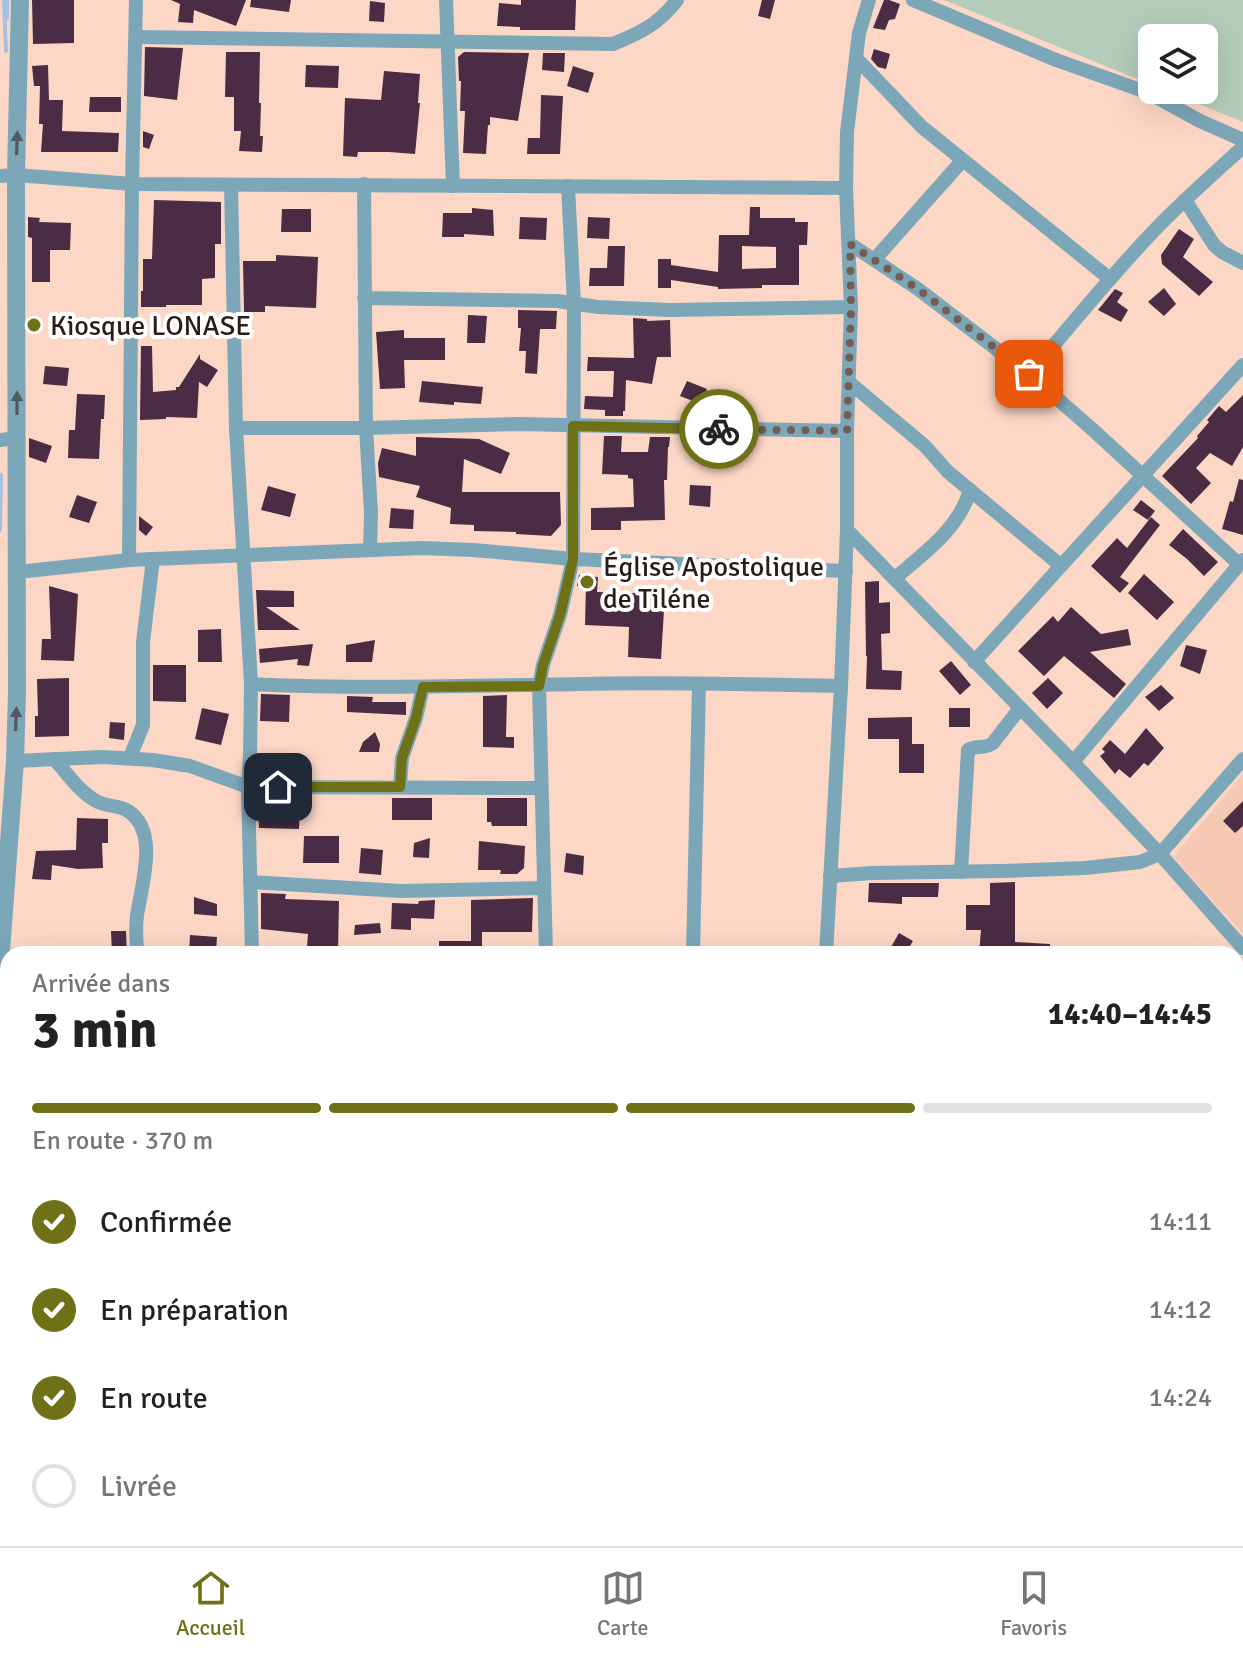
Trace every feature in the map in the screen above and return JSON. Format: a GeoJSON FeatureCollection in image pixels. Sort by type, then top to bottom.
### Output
{"type":"FeatureCollection","features":[{"type":"Feature","properties":{"kind":"street"},"geometry":{"type":"LineString","coordinates":[[1,946],[15,761],[18,572],[8,439],[8,175],[20,0]]}},
{"type":"Feature","properties":{"kind":"street"},"geometry":{"type":"LineString","coordinates":[[129,560],[136,0]]}},
{"type":"Feature","properties":{"kind":"street"},"geometry":{"type":"LineString","coordinates":[[446,0],[453,186]]}},
{"type":"Feature","properties":{"kind":"street"},"geometry":{"type":"LineString","coordinates":[[137,37],[613,44],[646,30],[677,0]]}},
{"type":"Feature","properties":{"kind":"street"},"geometry":{"type":"LineString","coordinates":[[826,946],[846,571],[851,307],[847,132],[859,33],[869,0]]}},
{"type":"Feature","properties":{"kind":"street"},"geometry":{"type":"LineString","coordinates":[[913,0],[1056,60],[1149,93],[1243,140]]}},
{"type":"Feature","properties":{"kind":"street"},"geometry":{"type":"LineString","coordinates":[[856,58],[922,127],[1110,279]]}},
{"type":"Feature","properties":{"kind":"street"},"geometry":{"type":"LineString","coordinates":[[1029,374],[1110,279],[1185,200],[1243,147]]}},
{"type":"Feature","properties":{"kind":"street"},"geometry":{"type":"LineString","coordinates":[[875,259],[962,161]]}},
{"type":"Feature","properties":{"kind":"street"},"geometry":{"type":"LineString","coordinates":[[8,175],[132,184],[846,188]]}},
{"type":"Feature","properties":{"kind":"street"},"geometry":{"type":"LineString","coordinates":[[364,184],[370,549]]}},
{"type":"Feature","properties":{"kind":"street"},"geometry":{"type":"LineString","coordinates":[[231,185],[236,428],[251,684],[248,787],[252,946]]}},
{"type":"Feature","properties":{"kind":"street"},"geometry":{"type":"LineString","coordinates":[[546,946],[539,686],[573,559],[574,304],[568,186]]}},
{"type":"Feature","properties":{"kind":"street"},"geometry":{"type":"LineString","coordinates":[[1185,200],[1214,245],[1243,263]]}},
{"type":"Feature","properties":{"kind":"street"},"geometry":{"type":"LineString","coordinates":[[850,244],[955,316],[1029,374],[1241,562],[1073,762]]}},
{"type":"Feature","properties":{"kind":"street"},"geometry":{"type":"LineString","coordinates":[[364,298],[557,301],[598,307],[670,310],[851,307]]}},
{"type":"Feature","properties":{"kind":"street"},"geometry":{"type":"LineString","coordinates":[[974,662],[1243,365]]}},
{"type":"Feature","properties":{"kind":"street"},"geometry":{"type":"LineString","coordinates":[[850,383],[925,446],[947,471],[1060,565]]}},
{"type":"Feature","properties":{"kind":"street"},"geometry":{"type":"LineString","coordinates":[[236,428],[518,424],[847,431]]}},
{"type":"Feature","properties":{"kind":"street"},"geometry":{"type":"LineString","coordinates":[[895,578],[956,521],[970,490]]}},
{"type":"Feature","properties":{"kind":"street"},"geometry":{"type":"LineString","coordinates":[[847,530],[1073,762],[1241,946]]}},
{"type":"Feature","properties":{"kind":"street"},"geometry":{"type":"LineString","coordinates":[[18,572],[129,560],[422,548],[573,559],[846,571]]}},
{"type":"Feature","properties":{"kind":"street"},"geometry":{"type":"LineString","coordinates":[[130,757],[143,725],[143,642],[153,559]]}},
{"type":"Feature","properties":{"kind":"street"},"geometry":{"type":"LineString","coordinates":[[251,684],[327,687],[841,686]]}},
{"type":"Feature","properties":{"kind":"street"},"geometry":{"type":"LineString","coordinates":[[693,946],[699,684]]}},
{"type":"Feature","properties":{"kind":"street"},"geometry":{"type":"LineString","coordinates":[[400,787],[402,758],[423,687]]}},
{"type":"Feature","properties":{"kind":"street"},"geometry":{"type":"LineString","coordinates":[[961,872],[968,750],[993,743],[1020,708]]}},
{"type":"Feature","properties":{"kind":"street"},"geometry":{"type":"LineString","coordinates":[[15,761],[130,757],[182,764],[248,787],[541,788]]}},
{"type":"Feature","properties":{"kind":"street"},"geometry":{"type":"LineString","coordinates":[[54,759],[92,798],[126,810],[143,827],[146,863],[136,919],[137,946]]}},
{"type":"Feature","properties":{"kind":"street"},"geometry":{"type":"LineString","coordinates":[[830,876],[1125,865],[1151,859],[1160,854],[1243,759]]}},
{"type":"Feature","properties":{"kind":"street"},"geometry":{"type":"LineString","coordinates":[[250,882],[401,891],[544,888]]}},
{"type":"Feature","properties":{"kind":"shaded area"},"geometry":{"type":"Polygon","coordinates":[[[1243,774],[1243,934],[1173,857],[1243,774]]]}},
{"type":"Feature","properties":{"kind":"green space"},"geometry":{"type":"Polygon","coordinates":[[[944,0],[1243,0],[1243,122],[1199,104],[1218,104],[1218,24],[1138,24],[1138,79],[944,0]]]}},
{"type":"Feature","properties":{"kind":"building"},"geometry":{"type":"Polygon","coordinates":[[[32,0],[74,0],[74,43],[33,44],[32,0]]]}},
{"type":"Feature","properties":{"kind":"building"},"geometry":{"type":"Polygon","coordinates":[[[171,0],[246,0],[236,26],[194,10],[193,23],[178,22],[180,4],[171,0]]]}},
{"type":"Feature","properties":{"kind":"building"},"geometry":{"type":"Polygon","coordinates":[[[251,0],[291,0],[289,12],[250,7],[251,0]]]}},
{"type":"Feature","properties":{"kind":"building"},"geometry":{"type":"Polygon","coordinates":[[[521,0],[576,0],[575,30],[520,30],[520,27],[497,26],[499,3],[521,5],[521,0]]]}},
{"type":"Feature","properties":{"kind":"building"},"geometry":{"type":"Polygon","coordinates":[[[762,0],[775,0],[770,19],[758,16],[762,0]]]}},
{"type":"Feature","properties":{"kind":"building"},"geometry":{"type":"Polygon","coordinates":[[[884,0],[900,4],[895,19],[889,20],[885,30],[873,28],[884,0]]]}},
{"type":"Feature","properties":{"kind":"building"},"geometry":{"type":"Polygon","coordinates":[[[370,1],[385,3],[384,22],[369,21],[370,1]]]}},
{"type":"Feature","properties":{"kind":"building"},"geometry":{"type":"Polygon","coordinates":[[[145,47],[183,48],[177,100],[144,96],[145,47]]]}},
{"type":"Feature","properties":{"kind":"building"},"geometry":{"type":"Polygon","coordinates":[[[874,49],[890,54],[886,69],[878,67],[871,59],[874,49]]]}},
{"type":"Feature","properties":{"kind":"building"},"geometry":{"type":"Polygon","coordinates":[[[226,52],[260,52],[262,152],[239,151],[241,131],[234,131],[234,97],[225,97],[226,52]]]}},
{"type":"Feature","properties":{"kind":"building"},"geometry":{"type":"Polygon","coordinates":[[[464,52],[529,53],[518,121],[490,117],[486,154],[463,153],[465,111],[460,111],[458,57],[464,52]]]}},
{"type":"Feature","properties":{"kind":"building"},"geometry":{"type":"Polygon","coordinates":[[[543,53],[565,53],[564,72],[542,70],[543,53]]]}},
{"type":"Feature","properties":{"kind":"building"},"geometry":{"type":"Polygon","coordinates":[[[48,65],[49,100],[63,100],[62,131],[119,133],[118,152],[41,152],[43,124],[39,124],[40,86],[34,86],[32,66],[48,65]]]}},
{"type":"Feature","properties":{"kind":"building"},"geometry":{"type":"Polygon","coordinates":[[[306,65],[339,66],[338,88],[305,87],[306,65]]]}},
{"type":"Feature","properties":{"kind":"building"},"geometry":{"type":"Polygon","coordinates":[[[573,66],[594,73],[588,93],[567,86],[573,66]]]}},
{"type":"Feature","properties":{"kind":"building"},"geometry":{"type":"Polygon","coordinates":[[[384,71],[420,74],[415,154],[358,152],[357,157],[343,156],[345,98],[381,100],[384,71]]]}},
{"type":"Feature","properties":{"kind":"building"},"geometry":{"type":"Polygon","coordinates":[[[541,95],[563,96],[560,154],[527,154],[528,138],[540,138],[541,95]]]}},
{"type":"Feature","properties":{"kind":"building"},"geometry":{"type":"Polygon","coordinates":[[[90,97],[121,97],[121,112],[89,112],[90,97]]]}},
{"type":"Feature","properties":{"kind":"building"},"geometry":{"type":"Polygon","coordinates":[[[143,131],[154,135],[149,149],[143,147],[143,131]]]}},
{"type":"Feature","properties":{"kind":"building"},"geometry":{"type":"Polygon","coordinates":[[[154,200],[221,202],[221,244],[215,244],[215,278],[202,279],[202,305],[141,307],[143,259],[152,259],[154,200]]]}},
{"type":"Feature","properties":{"kind":"building"},"geometry":{"type":"Polygon","coordinates":[[[750,207],[760,207],[760,218],[795,218],[795,222],[808,222],[807,245],[799,245],[799,285],[718,289],[671,280],[671,288],[658,288],[658,259],[671,259],[671,265],[718,272],[719,235],[749,235],[750,207]],[[742,246],[742,269],[776,268],[776,247],[742,246]]]}},
{"type":"Feature","properties":{"kind":"building"},"geometry":{"type":"Polygon","coordinates":[[[472,208],[493,210],[494,236],[464,234],[464,237],[442,237],[443,213],[472,213],[472,208]]]}},
{"type":"Feature","properties":{"kind":"building"},"geometry":{"type":"Polygon","coordinates":[[[282,209],[311,209],[311,232],[281,232],[282,209]]]}},
{"type":"Feature","properties":{"kind":"building"},"geometry":{"type":"Polygon","coordinates":[[[28,217],[40,218],[39,222],[71,223],[70,250],[50,250],[50,282],[32,282],[32,238],[28,237],[28,217]]]}},
{"type":"Feature","properties":{"kind":"building"},"geometry":{"type":"Polygon","coordinates":[[[520,217],[547,218],[546,240],[519,239],[520,217]]]}},
{"type":"Feature","properties":{"kind":"building"},"geometry":{"type":"Polygon","coordinates":[[[588,217],[610,218],[609,239],[587,238],[588,217]]]}},
{"type":"Feature","properties":{"kind":"building"},"geometry":{"type":"Polygon","coordinates":[[[1179,229],[1194,239],[1183,257],[1213,282],[1199,296],[1162,264],[1161,255],[1179,229]]]}},
{"type":"Feature","properties":{"kind":"building"},"geometry":{"type":"Polygon","coordinates":[[[608,246],[625,246],[624,286],[589,286],[590,268],[607,268],[608,246]]]}},
{"type":"Feature","properties":{"kind":"building"},"geometry":{"type":"Polygon","coordinates":[[[276,255],[318,257],[316,308],[265,306],[265,312],[244,312],[243,261],[276,261],[276,255]]]}},
{"type":"Feature","properties":{"kind":"building"},"geometry":{"type":"Polygon","coordinates":[[[1164,288],[1176,304],[1164,316],[1148,302],[1164,288]]]}},
{"type":"Feature","properties":{"kind":"building"},"geometry":{"type":"Polygon","coordinates":[[[1115,289],[1123,293],[1117,302],[1128,310],[1121,322],[1098,310],[1115,289]]]}},
{"type":"Feature","properties":{"kind":"building"},"geometry":{"type":"Polygon","coordinates":[[[518,310],[557,311],[556,329],[540,329],[537,374],[525,373],[526,351],[519,351],[521,328],[518,328],[518,310]]]}},
{"type":"Feature","properties":{"kind":"building"},"geometry":{"type":"Polygon","coordinates":[[[468,315],[487,316],[485,343],[467,343],[468,315]]]}},
{"type":"Feature","properties":{"kind":"building"},"geometry":{"type":"Polygon","coordinates":[[[633,318],[670,320],[671,357],[657,357],[652,384],[626,380],[623,416],[605,416],[605,410],[584,409],[585,396],[613,397],[614,371],[587,371],[588,357],[634,358],[633,318]]]}},
{"type":"Feature","properties":{"kind":"building"},"geometry":{"type":"Polygon","coordinates":[[[404,330],[404,338],[445,338],[445,360],[404,360],[405,388],[380,389],[376,332],[404,330]]]}},
{"type":"Feature","properties":{"kind":"building"},"geometry":{"type":"Polygon","coordinates":[[[141,346],[152,346],[153,392],[176,390],[200,354],[200,359],[218,370],[207,387],[199,382],[197,418],[140,420],[141,346]]]}},
{"type":"Feature","properties":{"kind":"building"},"geometry":{"type":"Polygon","coordinates":[[[45,366],[69,368],[67,386],[43,384],[45,366]]]}},
{"type":"Feature","properties":{"kind":"building"},"geometry":{"type":"Polygon","coordinates":[[[422,381],[483,387],[481,404],[419,402],[422,381]]]}},
{"type":"Feature","properties":{"kind":"building"},"geometry":{"type":"Polygon","coordinates":[[[687,381],[707,389],[701,404],[680,396],[687,381]]]}},
{"type":"Feature","properties":{"kind":"building"},"geometry":{"type":"Polygon","coordinates":[[[77,394],[105,395],[99,459],[68,458],[69,430],[75,430],[77,394]]]}},
{"type":"Feature","properties":{"kind":"building"},"geometry":{"type":"Polygon","coordinates":[[[1243,395],[1243,447],[1232,466],[1210,453],[1196,468],[1211,483],[1191,504],[1162,476],[1198,438],[1219,406],[1226,412],[1243,395]]]}},
{"type":"Feature","properties":{"kind":"building"},"geometry":{"type":"Polygon","coordinates":[[[604,436],[622,436],[621,452],[648,452],[650,437],[670,437],[667,480],[664,480],[665,520],[621,521],[621,530],[591,530],[591,508],[634,507],[633,479],[628,475],[602,474],[604,436]]]}},
{"type":"Feature","properties":{"kind":"building"},"geometry":{"type":"Polygon","coordinates":[[[416,437],[479,439],[510,453],[501,474],[464,459],[462,492],[560,492],[561,525],[551,536],[474,531],[474,525],[450,524],[451,508],[416,497],[420,486],[379,477],[378,463],[382,448],[416,456],[416,437]]]}},
{"type":"Feature","properties":{"kind":"building"},"geometry":{"type":"Polygon","coordinates":[[[29,438],[52,446],[46,463],[29,457],[29,438]]]}},
{"type":"Feature","properties":{"kind":"building"},"geometry":{"type":"Polygon","coordinates":[[[1239,479],[1243,480],[1243,535],[1222,529],[1239,479]]]}},
{"type":"Feature","properties":{"kind":"building"},"geometry":{"type":"Polygon","coordinates":[[[690,485],[711,486],[710,507],[689,505],[690,485]]]}},
{"type":"Feature","properties":{"kind":"building"},"geometry":{"type":"Polygon","coordinates":[[[268,486],[296,494],[290,517],[261,510],[268,486]]]}},
{"type":"Feature","properties":{"kind":"building"},"geometry":{"type":"Polygon","coordinates":[[[77,495],[97,502],[89,523],[69,517],[77,495]]]}},
{"type":"Feature","properties":{"kind":"building"},"geometry":{"type":"Polygon","coordinates":[[[1141,500],[1155,511],[1148,520],[1133,510],[1141,500]]]}},
{"type":"Feature","properties":{"kind":"building"},"geometry":{"type":"Polygon","coordinates":[[[391,508],[414,510],[413,529],[389,528],[391,508]]]}},
{"type":"Feature","properties":{"kind":"building"},"geometry":{"type":"Polygon","coordinates":[[[139,516],[153,527],[146,536],[139,530],[139,516]]]}},
{"type":"Feature","properties":{"kind":"building"},"geometry":{"type":"Polygon","coordinates":[[[1151,517],[1160,525],[1120,577],[1129,583],[1120,593],[1091,566],[1117,538],[1127,548],[1151,517]]]}},
{"type":"Feature","properties":{"kind":"building"},"geometry":{"type":"Polygon","coordinates":[[[1183,529],[1218,562],[1204,576],[1169,545],[1183,529]]]}},
{"type":"Feature","properties":{"kind":"building"},"geometry":{"type":"Polygon","coordinates":[[[1144,574],[1174,602],[1157,620],[1128,593],[1144,574]]]}},
{"type":"Feature","properties":{"kind":"building"},"geometry":{"type":"Polygon","coordinates":[[[579,575],[598,577],[597,592],[665,594],[661,659],[628,657],[629,627],[585,625],[586,586],[577,586],[579,575]]]}},
{"type":"Feature","properties":{"kind":"building"},"geometry":{"type":"Polygon","coordinates":[[[879,581],[879,603],[890,602],[890,633],[881,634],[882,670],[902,671],[901,690],[866,689],[865,582],[879,581]]]}},
{"type":"Feature","properties":{"kind":"building"},"geometry":{"type":"Polygon","coordinates":[[[49,586],[78,594],[74,661],[41,660],[42,639],[51,639],[49,586]]]}},
{"type":"Feature","properties":{"kind":"building"},"geometry":{"type":"Polygon","coordinates":[[[256,590],[294,591],[294,607],[266,607],[300,630],[258,630],[256,590]]]}},
{"type":"Feature","properties":{"kind":"building"},"geometry":{"type":"Polygon","coordinates":[[[1071,607],[1101,634],[1128,629],[1131,645],[1090,652],[1126,684],[1114,698],[1064,656],[1044,676],[1018,651],[1053,616],[1058,622],[1071,607]]]}},
{"type":"Feature","properties":{"kind":"building"},"geometry":{"type":"Polygon","coordinates":[[[221,629],[222,662],[198,662],[198,630],[221,629]]]}},
{"type":"Feature","properties":{"kind":"building"},"geometry":{"type":"Polygon","coordinates":[[[375,640],[372,662],[346,662],[346,645],[375,640]]]}},
{"type":"Feature","properties":{"kind":"building"},"geometry":{"type":"Polygon","coordinates":[[[313,644],[309,666],[297,665],[298,659],[260,663],[259,649],[313,644]]]}},
{"type":"Feature","properties":{"kind":"building"},"geometry":{"type":"Polygon","coordinates":[[[1186,645],[1207,650],[1200,674],[1180,666],[1186,645]]]}},
{"type":"Feature","properties":{"kind":"building"},"geometry":{"type":"Polygon","coordinates":[[[951,661],[971,685],[960,695],[939,671],[951,661]]]}},
{"type":"Feature","properties":{"kind":"building"},"geometry":{"type":"Polygon","coordinates":[[[153,665],[186,665],[186,702],[153,701],[153,665]]]}},
{"type":"Feature","properties":{"kind":"building"},"geometry":{"type":"Polygon","coordinates":[[[69,678],[69,736],[35,737],[37,679],[69,678]]]}},
{"type":"Feature","properties":{"kind":"building"},"geometry":{"type":"Polygon","coordinates":[[[1048,678],[1063,693],[1047,709],[1032,693],[1048,678]]]}},
{"type":"Feature","properties":{"kind":"building"},"geometry":{"type":"Polygon","coordinates":[[[1161,685],[1174,698],[1159,711],[1145,697],[1161,685]]]}},
{"type":"Feature","properties":{"kind":"building"},"geometry":{"type":"Polygon","coordinates":[[[261,694],[290,695],[289,722],[260,721],[261,694]]]}},
{"type":"Feature","properties":{"kind":"building"},"geometry":{"type":"Polygon","coordinates":[[[507,695],[506,737],[514,737],[514,748],[483,747],[483,696],[507,695]]]}},
{"type":"Feature","properties":{"kind":"building"},"geometry":{"type":"Polygon","coordinates":[[[347,696],[373,697],[372,702],[406,702],[406,715],[347,712],[347,696]]]}},
{"type":"Feature","properties":{"kind":"building"},"geometry":{"type":"Polygon","coordinates":[[[202,708],[229,714],[221,745],[195,739],[202,708]]]}},
{"type":"Feature","properties":{"kind":"building"},"geometry":{"type":"Polygon","coordinates":[[[949,708],[970,708],[970,727],[949,727],[949,708]]]}},
{"type":"Feature","properties":{"kind":"building"},"geometry":{"type":"Polygon","coordinates":[[[912,717],[912,744],[924,744],[924,773],[899,773],[899,739],[868,739],[868,718],[912,717]]]}},
{"type":"Feature","properties":{"kind":"building"},"geometry":{"type":"Polygon","coordinates":[[[110,722],[125,723],[124,740],[109,738],[110,722]]]}},
{"type":"Feature","properties":{"kind":"building"},"geometry":{"type":"Polygon","coordinates":[[[1146,728],[1164,748],[1148,766],[1144,763],[1130,778],[1119,769],[1115,774],[1100,756],[1105,752],[1102,749],[1110,740],[1125,754],[1146,728]]]}},
{"type":"Feature","properties":{"kind":"building"},"geometry":{"type":"Polygon","coordinates":[[[375,732],[380,744],[379,752],[359,752],[363,742],[375,732]]]}},
{"type":"Feature","properties":{"kind":"building"},"geometry":{"type":"Polygon","coordinates":[[[258,797],[300,797],[299,829],[259,828],[258,797]]]}},
{"type":"Feature","properties":{"kind":"building"},"geometry":{"type":"Polygon","coordinates":[[[392,798],[432,798],[432,820],[392,820],[392,798]]]}},
{"type":"Feature","properties":{"kind":"building"},"geometry":{"type":"Polygon","coordinates":[[[487,798],[527,798],[527,826],[492,826],[491,822],[487,822],[487,798]]]}},
{"type":"Feature","properties":{"kind":"building"},"geometry":{"type":"Polygon","coordinates":[[[1243,801],[1243,826],[1235,833],[1223,821],[1243,801]]]}},
{"type":"Feature","properties":{"kind":"building"},"geometry":{"type":"Polygon","coordinates":[[[77,818],[108,819],[108,843],[102,843],[103,868],[78,869],[52,865],[51,880],[32,879],[36,851],[76,850],[77,818]]]}},
{"type":"Feature","properties":{"kind":"building"},"geometry":{"type":"Polygon","coordinates":[[[304,836],[339,836],[339,863],[303,863],[304,836]]]}},
{"type":"Feature","properties":{"kind":"building"},"geometry":{"type":"Polygon","coordinates":[[[430,838],[429,858],[413,857],[414,843],[430,838]]]}},
{"type":"Feature","properties":{"kind":"building"},"geometry":{"type":"Polygon","coordinates":[[[479,841],[525,846],[524,868],[517,874],[478,870],[479,841]]]}},
{"type":"Feature","properties":{"kind":"building"},"geometry":{"type":"Polygon","coordinates":[[[361,848],[383,850],[381,875],[359,873],[361,848]]]}},
{"type":"Feature","properties":{"kind":"building"},"geometry":{"type":"Polygon","coordinates":[[[566,853],[584,856],[583,875],[564,872],[566,853]]]}},
{"type":"Feature","properties":{"kind":"building"},"geometry":{"type":"Polygon","coordinates":[[[1015,882],[1015,942],[1050,946],[980,946],[981,930],[966,930],[966,905],[990,905],[990,883],[1015,882]]]}},
{"type":"Feature","properties":{"kind":"building"},"geometry":{"type":"Polygon","coordinates":[[[869,883],[939,883],[938,897],[902,897],[902,904],[868,902],[869,883]]]}},
{"type":"Feature","properties":{"kind":"building"},"geometry":{"type":"Polygon","coordinates":[[[261,893],[286,894],[285,899],[339,901],[338,946],[307,946],[308,934],[261,929],[261,893]]]}},
{"type":"Feature","properties":{"kind":"building"},"geometry":{"type":"Polygon","coordinates":[[[194,897],[217,904],[217,916],[194,914],[194,897]]]}},
{"type":"Feature","properties":{"kind":"building"},"geometry":{"type":"Polygon","coordinates":[[[533,898],[532,932],[482,932],[482,946],[439,946],[439,941],[471,941],[471,900],[533,898]]]}},
{"type":"Feature","properties":{"kind":"building"},"geometry":{"type":"Polygon","coordinates":[[[435,900],[434,919],[411,918],[411,930],[391,929],[392,903],[418,904],[419,901],[435,900]]]}},
{"type":"Feature","properties":{"kind":"building"},"geometry":{"type":"Polygon","coordinates":[[[380,923],[381,933],[354,935],[355,925],[380,923]]]}},
{"type":"Feature","properties":{"kind":"building"},"geometry":{"type":"Polygon","coordinates":[[[111,931],[126,931],[127,946],[112,946],[111,931]]]}},
{"type":"Feature","properties":{"kind":"building"},"geometry":{"type":"Polygon","coordinates":[[[899,933],[913,941],[910,946],[892,946],[899,933]]]}},
{"type":"Feature","properties":{"kind":"building"},"geometry":{"type":"Polygon","coordinates":[[[190,935],[217,937],[216,946],[189,946],[190,935]]]}},
{"type":"Feature","properties":{"kind":"waterway"},"geometry":{"type":"LineString","coordinates":[[4,0],[6,51]]}},
{"type":"Feature","properties":{"kind":"waterway"},"geometry":{"type":"LineString","coordinates":[[7,0],[7,18]]}},
{"type":"Feature","properties":{"kind":"waterway"},"geometry":{"type":"LineString","coordinates":[[0,530],[1,475]]}},
{"type":"Feature","properties":{"kind":"way so far"},"geometry":{"type":"LineString","coordinates":[[719,429],[847,431],[850,244],[918,289],[1029,374]]}},
{"type":"Feature","properties":{"kind":"place","name":"Kiosque LONASE"},"geometry":{"type":"Point","coordinates":[34,325]}},
{"type":"Feature","properties":{"kind":"place","name":"Église Apostolique de Tiléne"},"geometry":{"type":"Point","coordinates":[587,582]}},
{"type":"Feature","properties":{"kind":"route"},"geometry":{"type":"LineString","coordinates":[[278,787],[400,787],[402,758],[423,687],[539,686],[573,559],[573,426],[719,429]]}}]}
